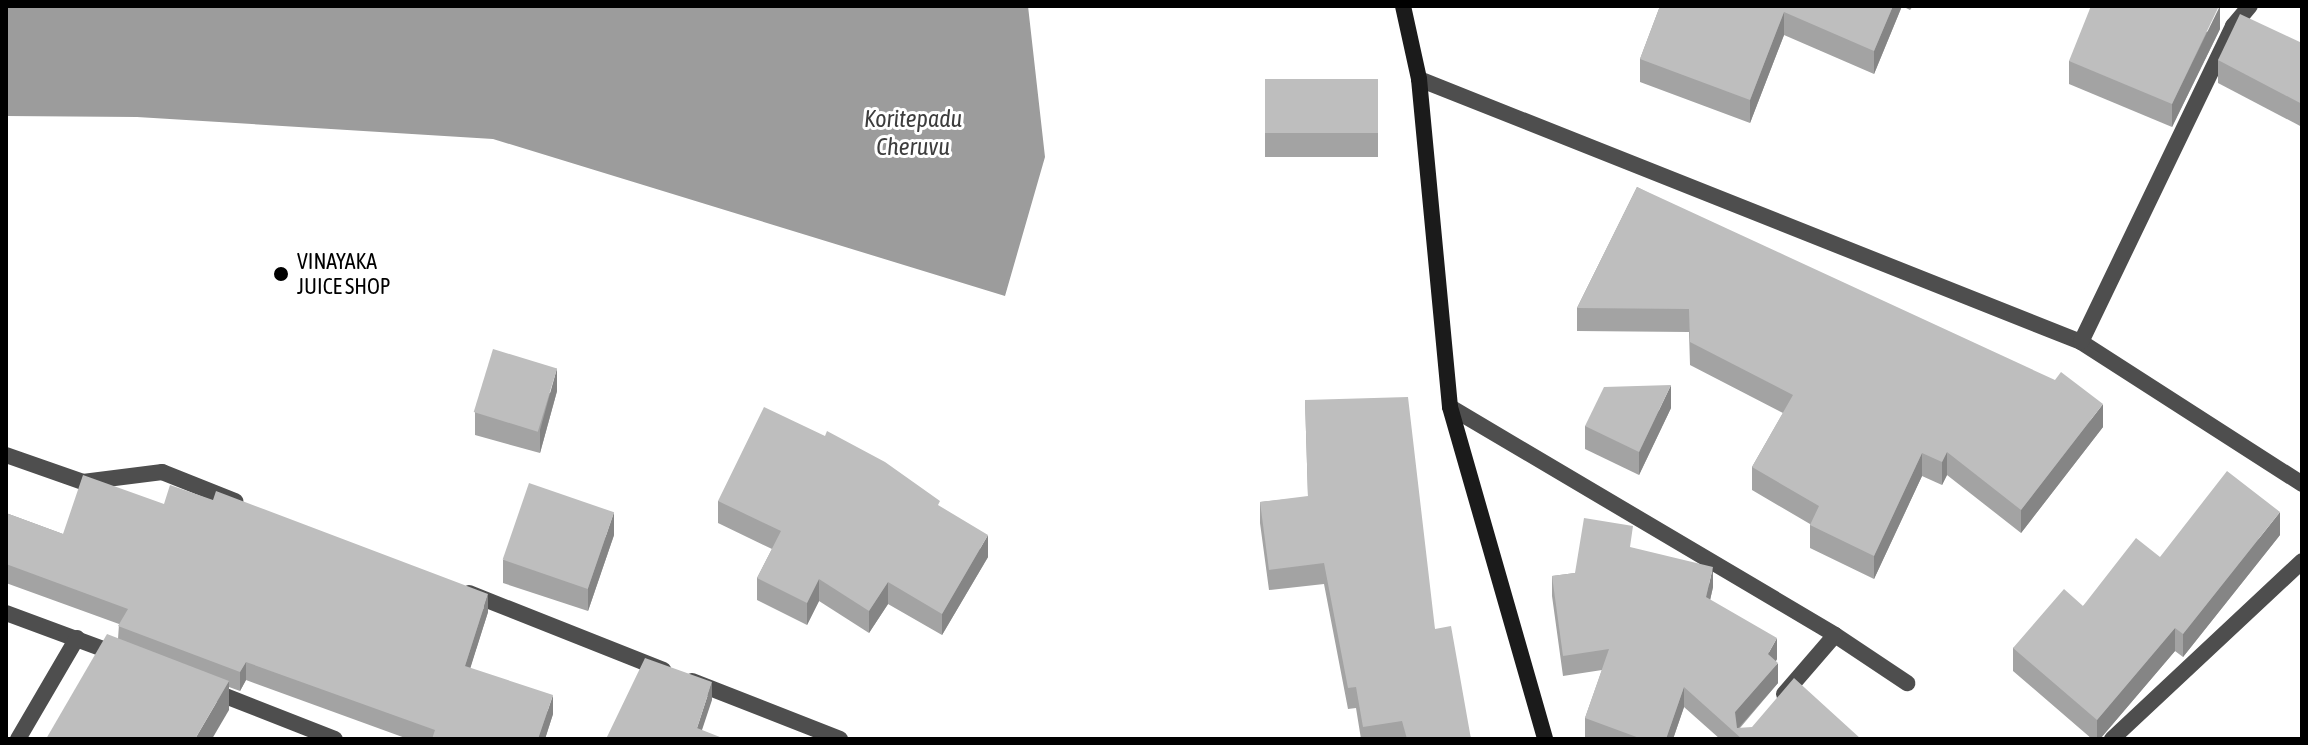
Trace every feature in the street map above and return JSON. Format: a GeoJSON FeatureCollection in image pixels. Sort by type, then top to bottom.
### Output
{"type":"FeatureCollection","features":[{"type":"Feature","properties":{"kind":"street"},"geometry":{"type":"LineString","coordinates":[[1403,6],[1419,79],[1450,407],[1545,739]]}},
{"type":"Feature","properties":{"kind":"street"},"geometry":{"type":"LineString","coordinates":[[2081,342],[2233,26],[2250,6]]}},
{"type":"Feature","properties":{"kind":"street"},"geometry":{"type":"LineString","coordinates":[[1419,79],[2081,342],[2302,484]]}},
{"type":"Feature","properties":{"kind":"street"},"geometry":{"type":"LineString","coordinates":[[1450,407],[1835,635],[1907,683]]}},
{"type":"Feature","properties":{"kind":"street"},"geometry":{"type":"LineString","coordinates":[[6,455],[83,482],[162,472],[250,507]]}},
{"type":"Feature","properties":{"kind":"street"},"geometry":{"type":"LineString","coordinates":[[2112,739],[2302,561]]}},
{"type":"Feature","properties":{"kind":"street"},"geometry":{"type":"LineString","coordinates":[[457,588],[840,739]]}},
{"type":"Feature","properties":{"kind":"street"},"geometry":{"type":"LineString","coordinates":[[6,613],[134,660]]}},
{"type":"Feature","properties":{"kind":"street"},"geometry":{"type":"LineString","coordinates":[[1774,704],[1835,635]]}},
{"type":"Feature","properties":{"kind":"street"},"geometry":{"type":"LineString","coordinates":[[18,739],[77,638]]}},
{"type":"Feature","properties":{"kind":"street"},"geometry":{"type":"LineString","coordinates":[[192,683],[335,739]]}},
{"type":"Feature","properties":{"kind":"water","name":"Koritepadu Cheruvu"},"geometry":{"type":"Polygon","coordinates":[[[6,6],[1028,6],[1045,157],[1005,296],[493,139],[137,117],[6,116],[6,6]]]}},
{"type":"Feature","properties":{"kind":"building"},"geometry":{"type":"Polygon","coordinates":[[[1660,6],[1893,6],[1874,51],[1784,12],[1750,100],[1640,59],[1660,6]]]}},
{"type":"Feature","properties":{"kind":"building"},"geometry":{"type":"Polygon","coordinates":[[[2091,6],[2219,6],[2172,104],[2069,61],[2091,6]]]}},
{"type":"Feature","properties":{"kind":"building"},"geometry":{"type":"Polygon","coordinates":[[[2240,14],[2302,43],[2302,104],[2218,60],[2240,14]]]}},
{"type":"Feature","properties":{"kind":"building"},"geometry":{"type":"Polygon","coordinates":[[[1265,79],[1378,79],[1378,133],[1265,133],[1265,79]]]}},
{"type":"Feature","properties":{"kind":"building"},"geometry":{"type":"Polygon","coordinates":[[[1637,187],[2055,380],[2061,372],[2103,404],[2021,510],[1947,452],[1942,462],[1922,453],[1874,556],[1810,525],[1819,506],[1752,467],[1793,395],[1690,342],[1689,309],[1577,308],[1637,187]]]}},
{"type":"Feature","properties":{"kind":"building"},"geometry":{"type":"Polygon","coordinates":[[[493,349],[557,369],[538,432],[474,412],[493,349]]]}},
{"type":"Feature","properties":{"kind":"building"},"geometry":{"type":"Polygon","coordinates":[[[1671,385],[1639,452],[1585,426],[1604,387],[1671,385]]]}},
{"type":"Feature","properties":{"kind":"building"},"geometry":{"type":"Polygon","coordinates":[[[1408,397],[1435,629],[1451,626],[1471,739],[1407,739],[1402,721],[1363,727],[1356,687],[1348,688],[1324,563],[1269,570],[1260,502],[1308,496],[1305,400],[1408,397]]]}},
{"type":"Feature","properties":{"kind":"building"},"geometry":{"type":"Polygon","coordinates":[[[764,407],[825,436],[827,431],[885,462],[940,501],[938,505],[988,535],[942,614],[888,582],[869,611],[819,579],[807,603],[757,578],[781,531],[718,501],[764,407]]]}},
{"type":"Feature","properties":{"kind":"building"},"geometry":{"type":"Polygon","coordinates":[[[2227,471],[2280,512],[2183,634],[2175,628],[2097,720],[2013,648],[2064,589],[2083,606],[2136,538],[2160,557],[2227,471]]]}},
{"type":"Feature","properties":{"kind":"building"},"geometry":{"type":"Polygon","coordinates":[[[83,475],[164,504],[170,485],[213,500],[216,491],[488,594],[465,666],[553,695],[538,739],[432,739],[435,730],[246,662],[240,672],[118,626],[128,609],[6,564],[6,513],[63,534],[83,475]]]}},
{"type":"Feature","properties":{"kind":"building"},"geometry":{"type":"Polygon","coordinates":[[[529,483],[614,512],[588,589],[503,560],[529,483]]]}},
{"type":"Feature","properties":{"kind":"building"},"geometry":{"type":"Polygon","coordinates":[[[1584,518],[1633,526],[1630,547],[1713,567],[1706,597],[1777,638],[1768,654],[1778,663],[1735,712],[1737,728],[1752,727],[1794,678],[1861,739],[1742,739],[1684,687],[1666,739],[1642,739],[1585,718],[1609,649],[1563,656],[1552,576],[1575,573],[1584,518]]]}},
{"type":"Feature","properties":{"kind":"building"},"geometry":{"type":"Polygon","coordinates":[[[107,634],[229,681],[195,739],[46,739],[107,634]]]}},
{"type":"Feature","properties":{"kind":"building"},"geometry":{"type":"Polygon","coordinates":[[[645,658],[712,682],[697,728],[725,739],[606,739],[645,658]]]}},
{"type":"Feature","properties":{"kind":"place","name":"VINAYAKA JUICE SHOP"},"geometry":{"type":"Point","coordinates":[281,274]}}]}
